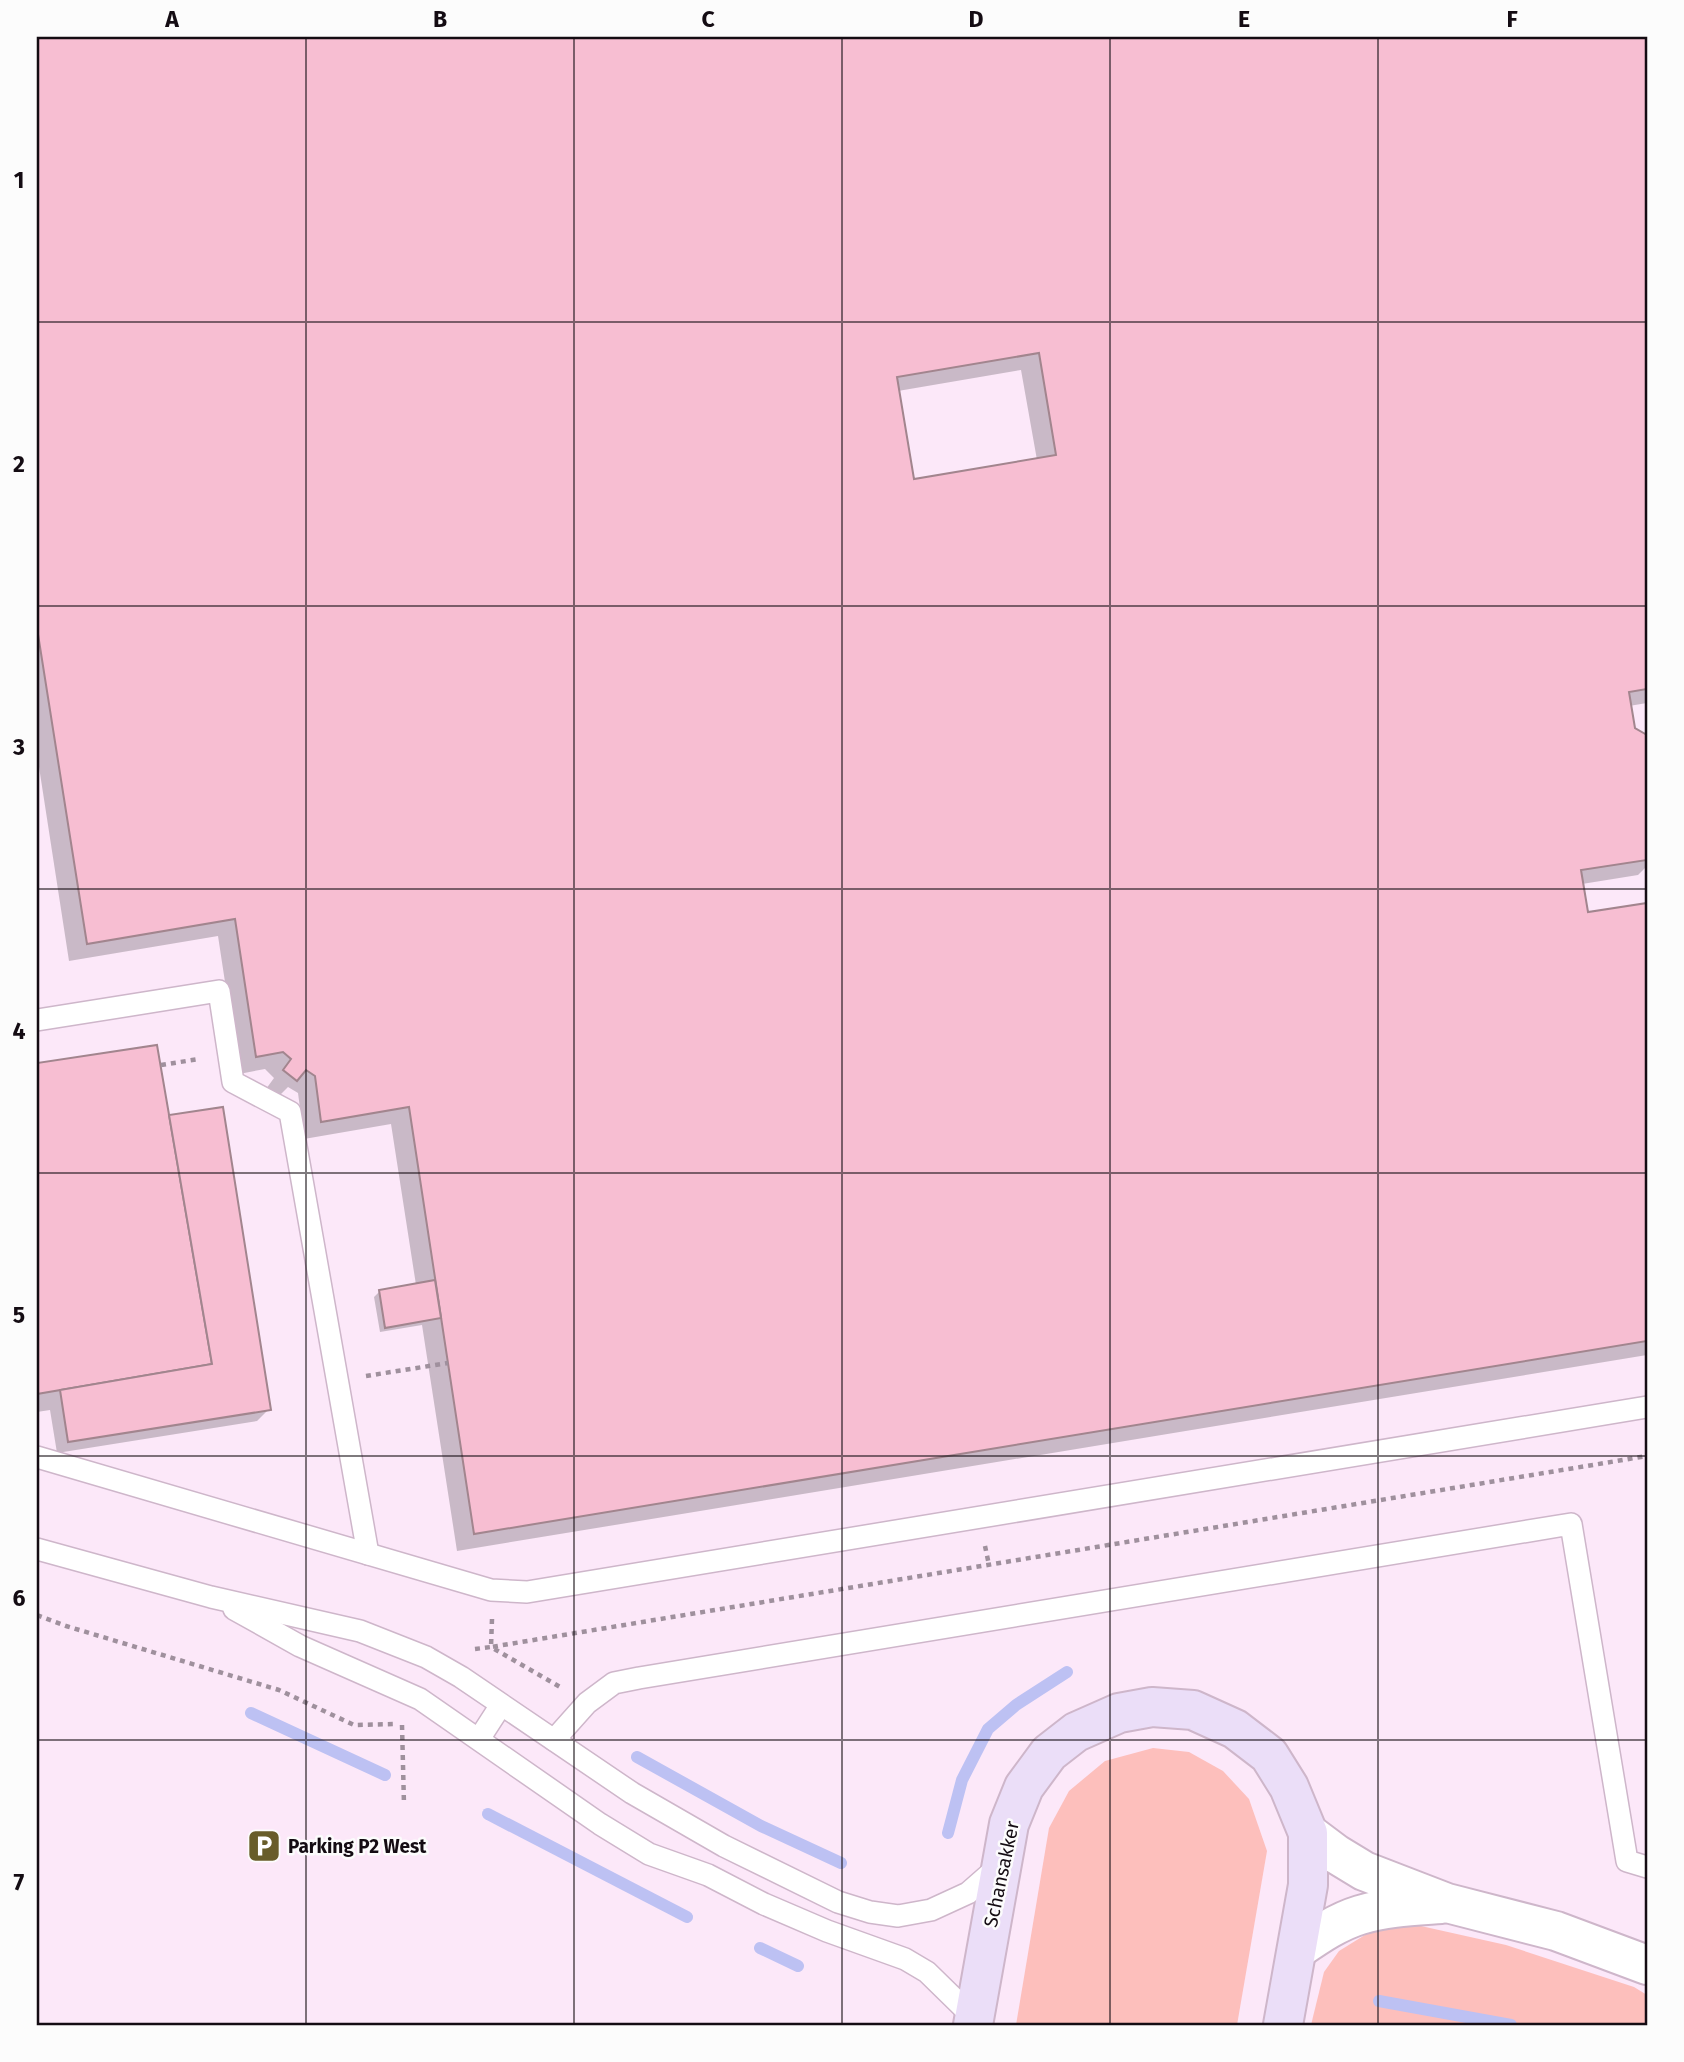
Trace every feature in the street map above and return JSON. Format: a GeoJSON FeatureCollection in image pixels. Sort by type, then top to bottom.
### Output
{"type":"FeatureCollection","features":[{"type":"Feature","properties":{"kind":"street","name":"Schansakker"},"geometry":{"type":"LineString","coordinates":[[973,2022],[1009,1824],[1024,1787],[1049,1753],[1076,1732],[1119,1713],[1152,1707],[1193,1710],[1235,1729],[1269,1755],[1289,1787],[1308,1833],[1308,1885],[1283,2025]]}},
{"type":"Feature","properties":{"kind":"street"},"geometry":{"type":"LineString","coordinates":[[1308,1833],[1364,1871],[1447,1903],[1556,1931],[1647,1965]]}},
{"type":"Feature","properties":{"kind":"street"},"geometry":{"type":"LineString","coordinates":[[1297,1949],[1330,1928],[1358,1915],[1387,1908],[1447,1903]]}},
{"type":"Feature","properties":{"kind":"lane"},"geometry":{"type":"LineString","coordinates":[[37,1020],[219,990],[233,1082],[290,1112],[368,1554]]}},
{"type":"Feature","properties":{"kind":"lane"},"geometry":{"type":"LineString","coordinates":[[37,1457],[491,1590],[527,1592],[1647,1407]]}},
{"type":"Feature","properties":{"kind":"lane"},"geometry":{"type":"LineString","coordinates":[[554,1740],[587,1703],[614,1683],[1571,1524],[1626,1861],[1647,1867]]}},
{"type":"Feature","properties":{"kind":"lane"},"geometry":{"type":"LineString","coordinates":[[37,1549],[211,1597],[360,1631],[426,1657],[461,1677],[632,1793],[724,1846],[838,1902],[870,1912],[898,1916],[932,1910],[968,1893],[1002,1864]]}},
{"type":"Feature","properties":{"kind":"lane"},"geometry":{"type":"LineString","coordinates":[[211,1597],[300,1646],[420,1699],[600,1824],[649,1854],[708,1875],[764,1904],[827,1931],[905,1959],[927,1972],[973,2022]]}},
{"type":"Feature","properties":{"kind":"lane"},"geometry":{"type":"LineString","coordinates":[[479,1739],[501,1705]]}},
{"type":"Feature","properties":{"kind":"path"},"geometry":{"type":"LineString","coordinates":[[161,1065],[206,1058]]}},
{"type":"Feature","properties":{"kind":"path"},"geometry":{"type":"LineString","coordinates":[[356,1378],[448,1363]]}},
{"type":"Feature","properties":{"kind":"path"},"geometry":{"type":"LineString","coordinates":[[464,1650],[1647,1456]]}},
{"type":"Feature","properties":{"kind":"path"},"geometry":{"type":"LineString","coordinates":[[37,1615],[65,1626],[279,1690],[355,1725],[402,1723],[404,1805]]}},
{"type":"Feature","properties":{"kind":"path"},"geometry":{"type":"LineString","coordinates":[[491,1647],[493,1615]]}},
{"type":"Feature","properties":{"kind":"path"},"geometry":{"type":"LineString","coordinates":[[491,1647],[561,1688]]}},
{"type":"Feature","properties":{"kind":"shaded area"},"geometry":{"type":"Polygon","coordinates":[[[1153,1748],[1189,1752],[1223,1771],[1249,1799],[1267,1851],[1237,2025],[1016,2025],[1049,1828],[1069,1791],[1105,1761],[1153,1748]]]}},
{"type":"Feature","properties":{"kind":"shaded area"},"geometry":{"type":"Polygon","coordinates":[[[1412,1924],[1506,1945],[1634,1987],[1647,1995],[1647,2025],[1311,2025],[1324,1972],[1339,1951],[1373,1930],[1412,1924]]]}},
{"type":"Feature","properties":{"kind":"building"},"geometry":{"type":"Polygon","coordinates":[[[37,37],[1647,37],[1647,689],[1629,692],[1635,728],[1647,735],[1647,860],[1581,870],[1588,912],[1647,903],[1647,1341],[474,1534],[409,1107],[321,1122],[315,1076],[306,1070],[297,1081],[283,1070],[291,1059],[283,1052],[256,1057],[235,919],[87,944],[37,628],[37,37]],[[1039,353],[897,377],[914,479],[1056,455],[1039,353]]]}},
{"type":"Feature","properties":{"kind":"building"},"geometry":{"type":"Polygon","coordinates":[[[157,1045],[212,1364],[37,1394],[37,1063],[157,1045]]]}},
{"type":"Feature","properties":{"kind":"building"},"geometry":{"type":"Polygon","coordinates":[[[223,1107],[271,1410],[68,1442],[60,1390],[212,1364],[169,1115],[223,1107]]]}},
{"type":"Feature","properties":{"kind":"building"},"geometry":{"type":"Polygon","coordinates":[[[435,1280],[441,1318],[385,1328],[379,1290],[435,1280]]]}},
{"type":"Feature","properties":{"kind":"waterway"},"geometry":{"type":"LineString","coordinates":[[948,1833],[962,1780],[988,1729],[1016,1705],[1067,1672]]}},
{"type":"Feature","properties":{"kind":"waterway"},"geometry":{"type":"LineString","coordinates":[[251,1713],[385,1775]]}},
{"type":"Feature","properties":{"kind":"waterway"},"geometry":{"type":"LineString","coordinates":[[637,1757],[761,1826],[841,1863]]}},
{"type":"Feature","properties":{"kind":"waterway"},"geometry":{"type":"LineString","coordinates":[[488,1814],[687,1917]]}},
{"type":"Feature","properties":{"kind":"waterway"},"geometry":{"type":"LineString","coordinates":[[760,1948],[798,1966]]}},
{"type":"Feature","properties":{"kind":"waterway"},"geometry":{"type":"LineString","coordinates":[[1379,2001],[1511,2025]]}},
{"type":"Feature","properties":{"kind":"place","name":"Parking P2 West"},"geometry":{"type":"Point","coordinates":[264,1846]}}]}
